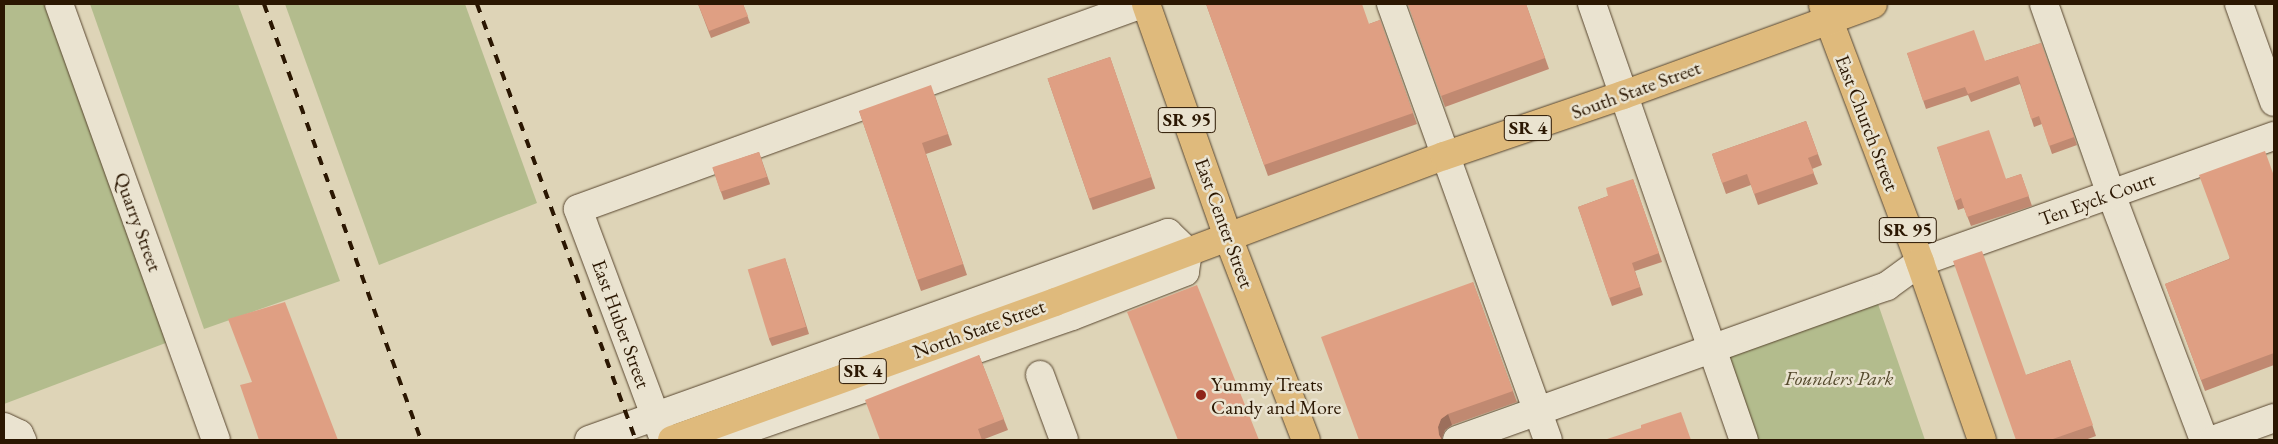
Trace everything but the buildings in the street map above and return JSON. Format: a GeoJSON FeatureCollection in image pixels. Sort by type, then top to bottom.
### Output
{"type":"FeatureCollection","features":[{"type":"Feature","properties":{"kind":"main road","name":"East Center Street"},"geometry":{"type":"LineString","coordinates":[[1146,4],[1228,237],[1306,440]]}},
{"type":"Feature","properties":{"kind":"main road","name":"South State Street"},"geometry":{"type":"LineString","coordinates":[[1228,237],[1444,156],[1623,95],[1825,12],[1874,4]]}},
{"type":"Feature","properties":{"kind":"main road","name":"East Church Street"},"geometry":{"type":"LineString","coordinates":[[1825,12],[1920,262],[1982,440]]}},
{"type":"Feature","properties":{"kind":"main road","name":"North State Street"},"geometry":{"type":"LineString","coordinates":[[672,440],[1055,302],[1228,237]]}},
{"type":"Feature","properties":{"kind":"street","name":"Quarry Street"},"geometry":{"type":"LineString","coordinates":[[59,4],[216,440]]}},
{"type":"Feature","properties":{"kind":"street","name":"East Huber Street"},"geometry":{"type":"LineString","coordinates":[[660,428],[578,209],[1142,4]]}},
{"type":"Feature","properties":{"kind":"street"},"geometry":{"type":"LineString","coordinates":[[1391,4],[1444,156],[1548,440]]}},
{"type":"Feature","properties":{"kind":"street"},"geometry":{"type":"LineString","coordinates":[[1592,4],[1744,440]]}},
{"type":"Feature","properties":{"kind":"street"},"geometry":{"type":"LineString","coordinates":[[2044,4],[2111,194],[2204,440]]}},
{"type":"Feature","properties":{"kind":"street"},"geometry":{"type":"LineString","coordinates":[[2239,4],[2274,102]]}},
{"type":"Feature","properties":{"kind":"street","name":"Ten Eyck Court"},"geometry":{"type":"LineString","coordinates":[[1457,440],[1887,286],[1920,262],[2274,136]]}},
{"type":"Feature","properties":{"kind":"street"},"geometry":{"type":"LineString","coordinates":[[589,440],[660,428],[1168,233],[1188,252],[1185,272],[1072,316],[716,440]]}},
{"type":"Feature","properties":{"kind":"street"},"geometry":{"type":"LineString","coordinates":[[1040,375],[1064,440]]}},
{"type":"Feature","properties":{"kind":"street"},"geometry":{"type":"LineString","coordinates":[[2213,440],[2274,418]]}},
{"type":"Feature","properties":{"kind":"street"},"geometry":{"type":"LineString","coordinates":[[4,426],[19,434],[22,440]]}},
{"type":"Feature","properties":{"kind":"green space"},"geometry":{"type":"Polygon","coordinates":[[[4,4],[56,4],[171,341],[4,404],[4,4]]]}},
{"type":"Feature","properties":{"kind":"green space"},"geometry":{"type":"Polygon","coordinates":[[[90,4],[238,4],[340,281],[204,329],[90,4]]]}},
{"type":"Feature","properties":{"kind":"green space"},"geometry":{"type":"Polygon","coordinates":[[[285,4],[465,4],[537,203],[379,265],[285,4]]]}},
{"type":"Feature","properties":{"kind":"green space","name":"Founders Park"},"geometry":{"type":"Polygon","coordinates":[[[1877,301],[1925,440],[1757,440],[1725,351],[1877,301]]]}},
{"type":"Feature","properties":{"kind":"railway"},"geometry":{"type":"LineString","coordinates":[[264,4],[421,440]]}},
{"type":"Feature","properties":{"kind":"railway"},"geometry":{"type":"LineString","coordinates":[[477,4],[636,440]]}},
{"type":"Feature","properties":{"kind":"place","name":"Yummy Treats Candy and More"},"geometry":{"type":"Point","coordinates":[1201,395]}}]}
